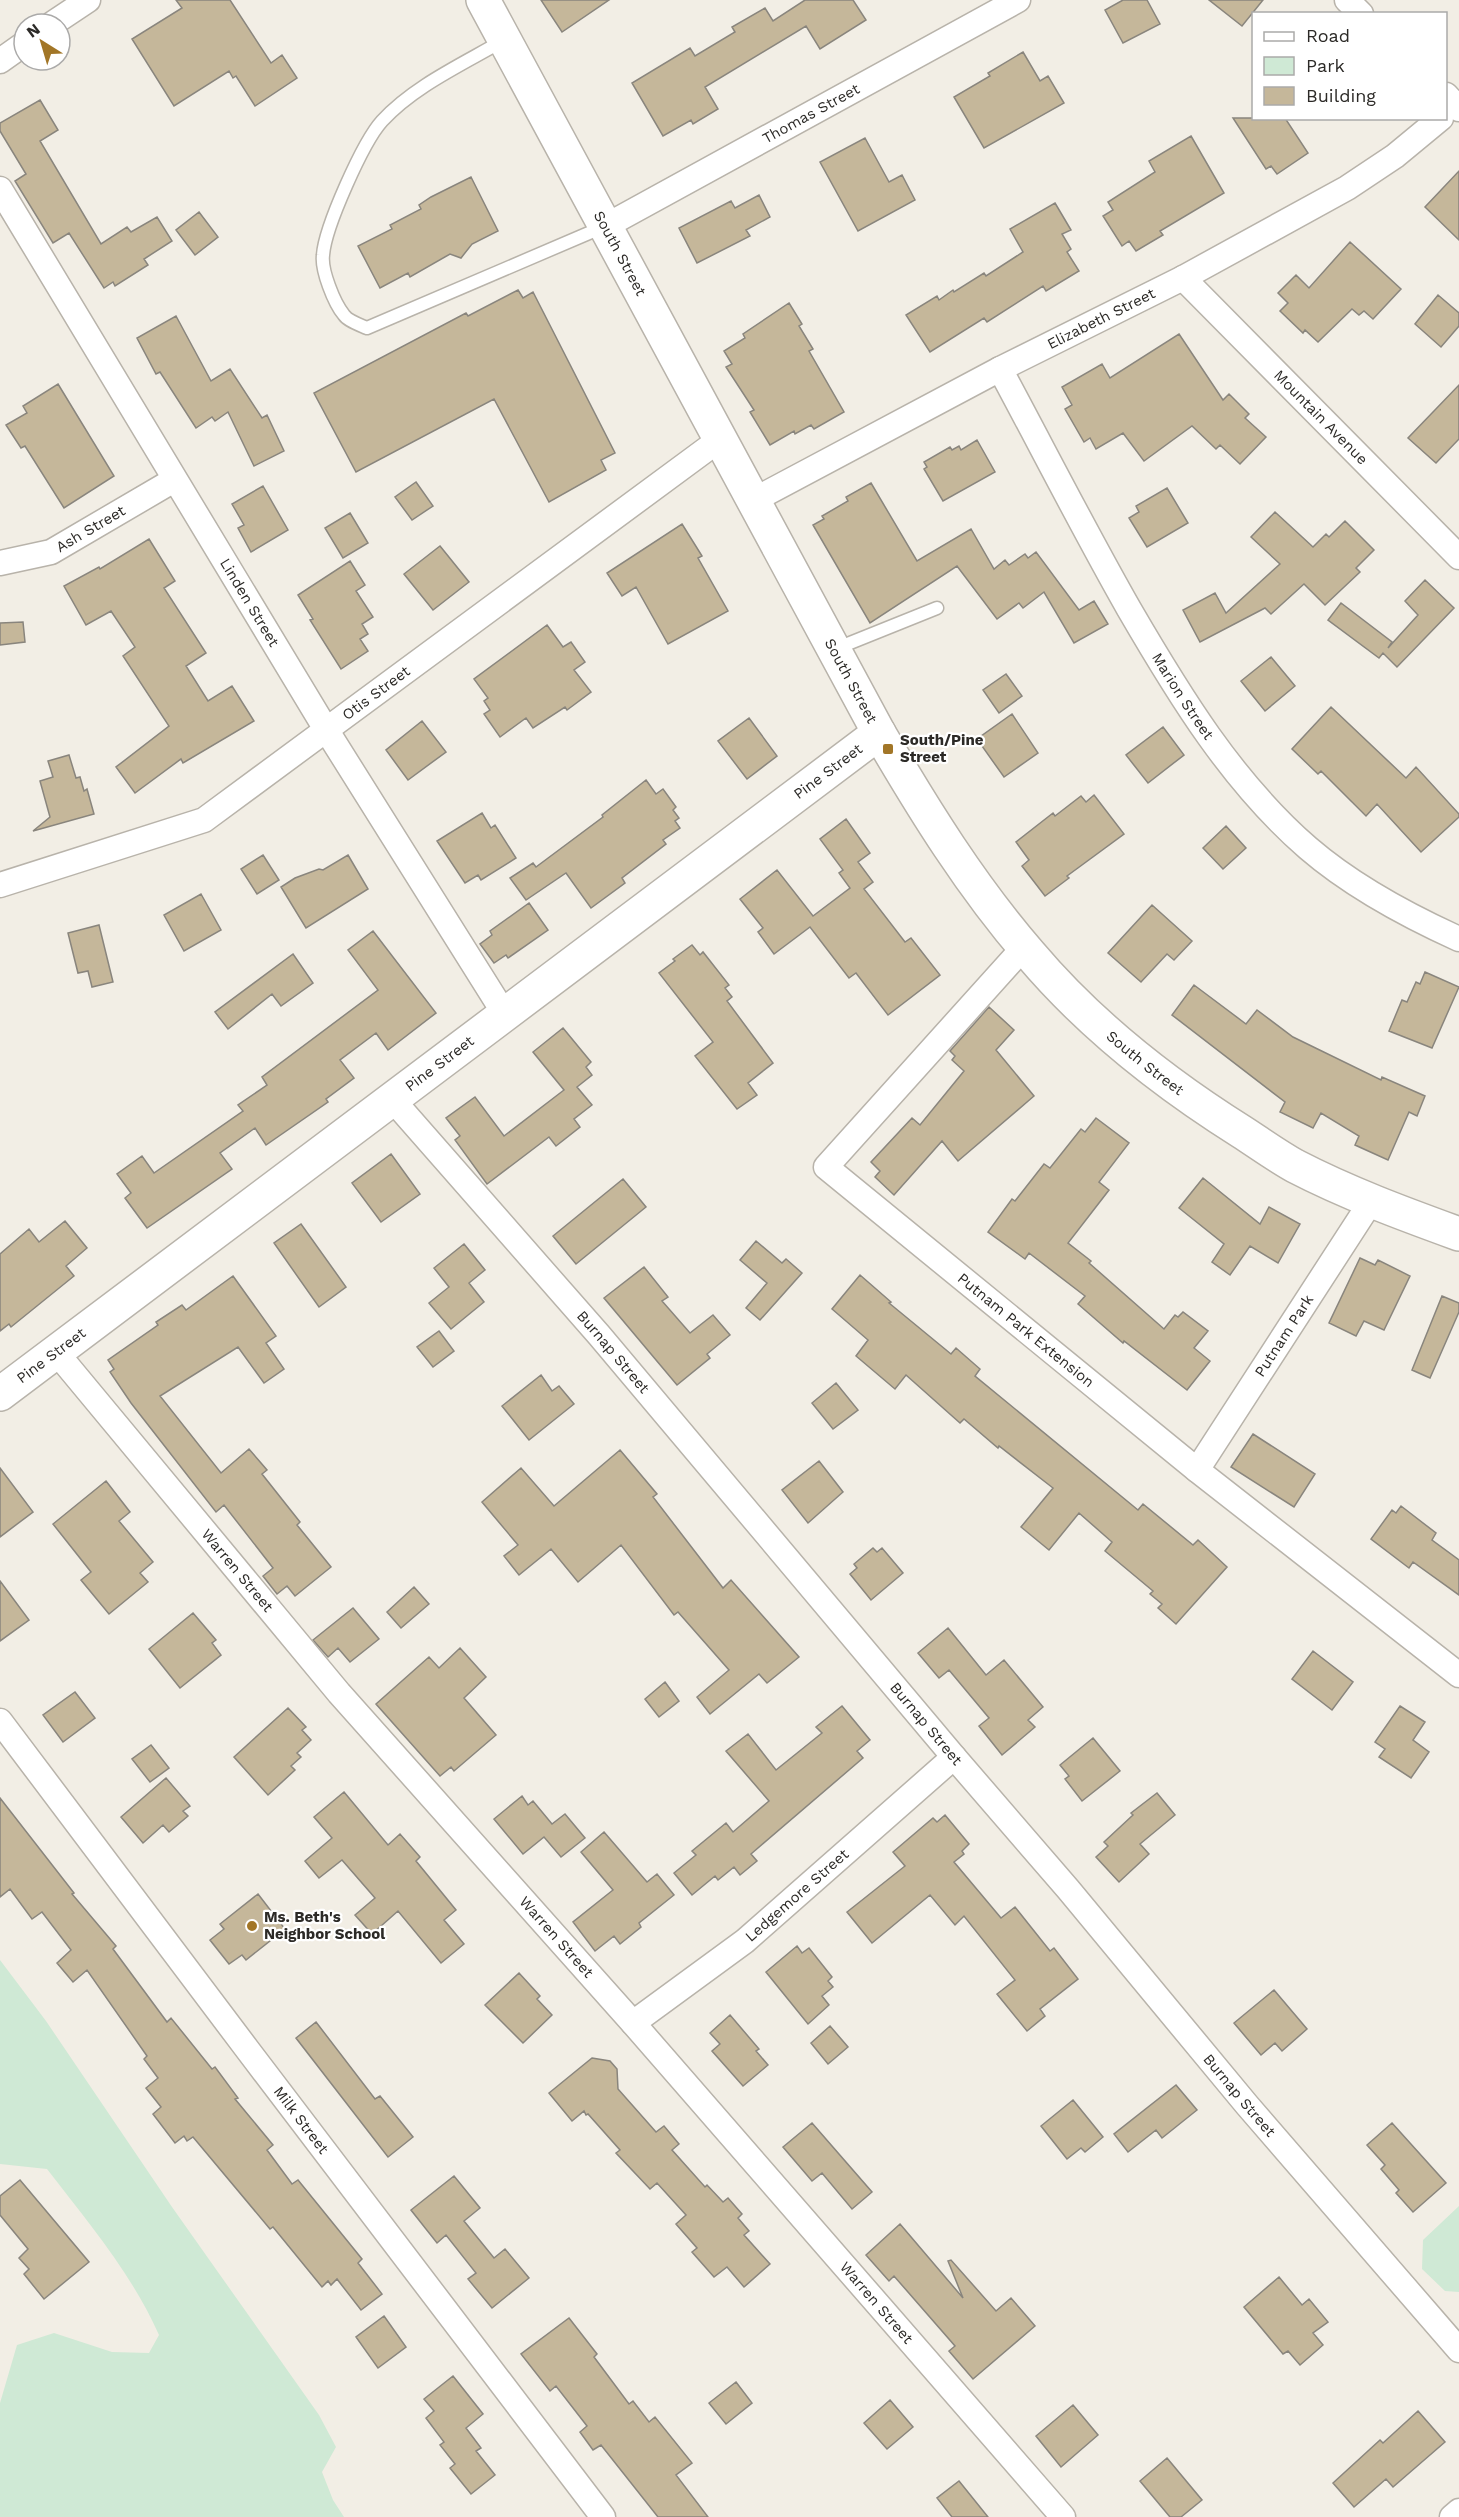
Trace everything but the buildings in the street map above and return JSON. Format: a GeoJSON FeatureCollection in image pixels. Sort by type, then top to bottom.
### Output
{"type":"FeatureCollection","features":[{"type":"Feature","properties":{"kind":"main road","name":"South Street"},"geometry":{"type":"LineString","coordinates":[[483,0],[879,733],[924,811],[966,873],[1024,947],[1087,1014],[1130,1052],[1205,1109],[1295,1166],[1372,1200],[1455,1226]]}},
{"type":"Feature","properties":{"kind":"main road","name":"Pine Street"},"geometry":{"type":"LineString","coordinates":[[0,1394],[879,733]]}},
{"type":"Feature","properties":{"kind":"street"},"geometry":{"type":"LineString","coordinates":[[70,12],[88,0]]}},
{"type":"Feature","properties":{"kind":"street","name":"Thomas Street"},"geometry":{"type":"LineString","coordinates":[[604,227],[1018,0]]}},
{"type":"Feature","properties":{"kind":"street"},"geometry":{"type":"LineString","coordinates":[[1347,0],[1359,12]]}},
{"type":"Feature","properties":{"kind":"street","name":"Elizabeth Street"},"geometry":{"type":"LineString","coordinates":[[752,501],[1000,369],[1183,278],[1347,188],[1395,156],[1437,120]]}},
{"type":"Feature","properties":{"kind":"street","name":"Linden Street"},"geometry":{"type":"LineString","coordinates":[[0,189],[327,731],[504,1013]]}},
{"type":"Feature","properties":{"kind":"street","name":"Mountain Avenue"},"geometry":{"type":"LineString","coordinates":[[1183,278],[1459,557]]}},
{"type":"Feature","properties":{"kind":"street","name":"Marion Street"},"geometry":{"type":"LineString","coordinates":[[1000,369],[1100,557],[1162,666],[1223,755],[1277,819],[1318,856],[1356,884],[1424,924],[1459,939]]}},
{"type":"Feature","properties":{"kind":"street","name":"Otis Street"},"geometry":{"type":"LineString","coordinates":[[0,885],[204,820],[720,440]]}},
{"type":"Feature","properties":{"kind":"street","name":"Ash Street"},"geometry":{"type":"LineString","coordinates":[[0,563],[51,552],[174,480]]}},
{"type":"Feature","properties":{"kind":"street","name":"Putnam Park Extension"},"geometry":{"type":"LineString","coordinates":[[1024,947],[825,1167],[1197,1470],[1459,1675]]}},
{"type":"Feature","properties":{"kind":"street","name":"Burnap Street"},"geometry":{"type":"LineString","coordinates":[[392,1098],[599,1335],[1068,1889],[1247,2105],[1459,2350]]}},
{"type":"Feature","properties":{"kind":"street","name":"Putnam Park"},"geometry":{"type":"LineString","coordinates":[[1197,1470],[1372,1200]]}},
{"type":"Feature","properties":{"kind":"street","name":"Warren Street"},"geometry":{"type":"LineString","coordinates":[[56,1352],[339,1693],[633,2023],[1063,2517]]}},
{"type":"Feature","properties":{"kind":"street","name":"Milk Street"},"geometry":{"type":"LineString","coordinates":[[0,1721],[603,2517]]}},
{"type":"Feature","properties":{"kind":"street","name":"Ledgemore Street"},"geometry":{"type":"LineString","coordinates":[[633,2023],[745,1941],[954,1757]]}},
{"type":"Feature","properties":{"kind":"street"},"geometry":{"type":"LineString","coordinates":[[1452,2517],[1459,2511]]}},
{"type":"Feature","properties":{"kind":"lane"},"geometry":{"type":"LineString","coordinates":[[504,40],[415,92],[381,122],[353,170],[330,226],[322,256],[329,288],[339,307],[344,316],[367,328],[604,227]]}},
{"type":"Feature","properties":{"kind":"lane"},"geometry":{"type":"LineString","coordinates":[[833,650],[937,608]]}},
{"type":"Feature","properties":{"kind":"green space"},"geometry":{"type":"Polygon","coordinates":[[[0,1960],[46,2021],[172,2207],[319,2415],[336,2447],[322,2472],[333,2500],[344,2517],[0,2517],[0,2403],[17,2345],[54,2333],[112,2352],[149,2353],[159,2335],[123,2270],[47,2169],[0,2164],[0,1960]]]}},
{"type":"Feature","properties":{"kind":"green space"},"geometry":{"type":"Polygon","coordinates":[[[1459,2206],[1459,2292],[1445,2291],[1422,2269],[1423,2240],[1459,2206]]]}},
{"type":"Feature","properties":{"kind":"place","name":"South/Pine Street"},"geometry":{"type":"Point","coordinates":[888,749]}},
{"type":"Feature","properties":{"kind":"place","name":"Ms. Beth's Neighbor School"},"geometry":{"type":"Point","coordinates":[252,1926]}}]}
